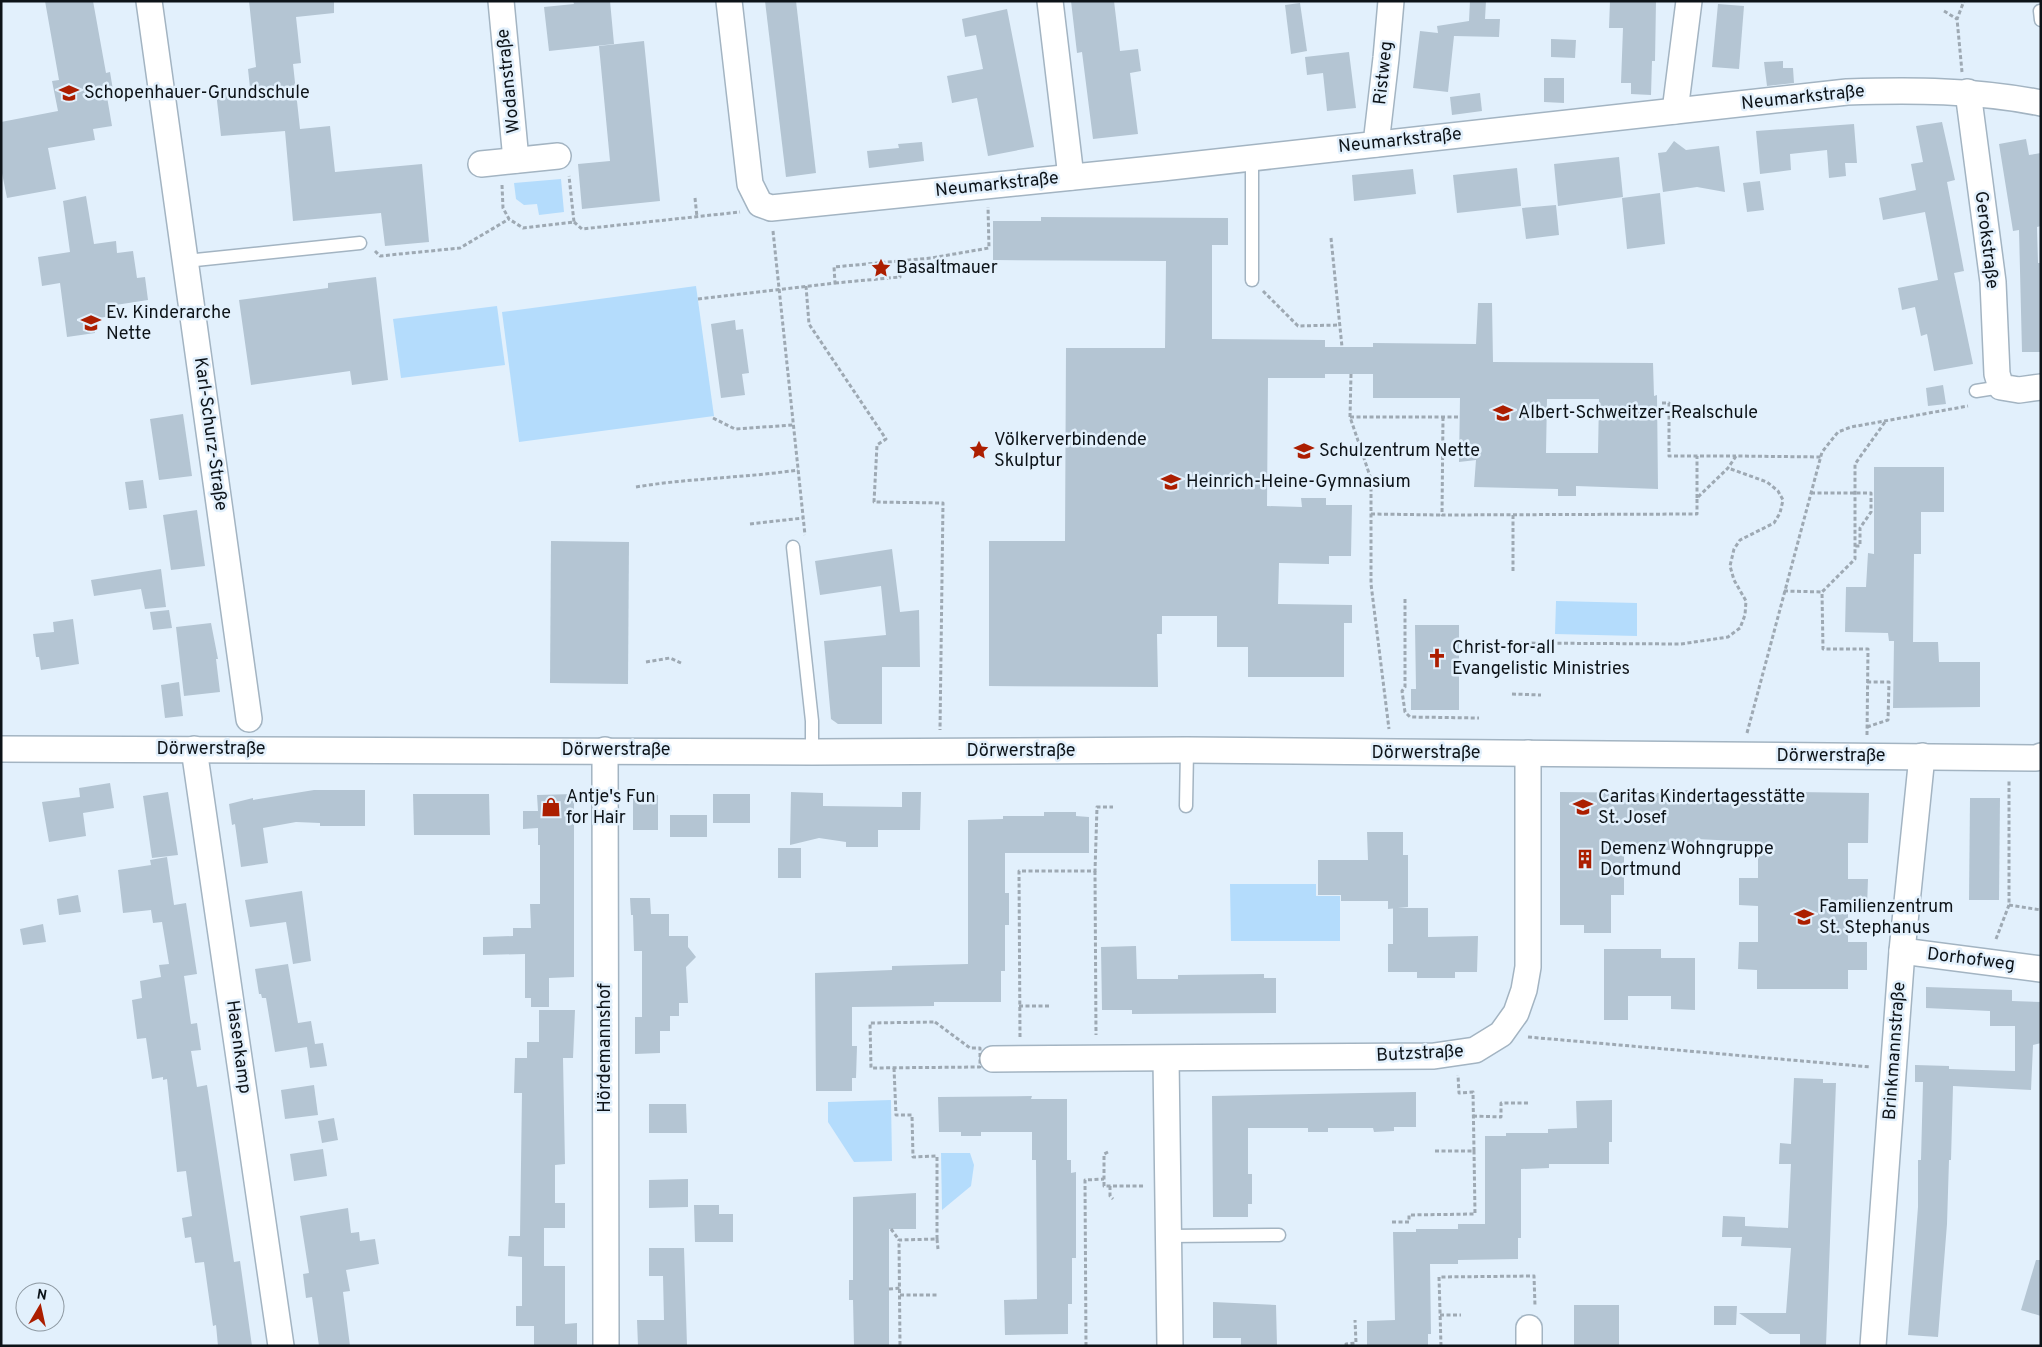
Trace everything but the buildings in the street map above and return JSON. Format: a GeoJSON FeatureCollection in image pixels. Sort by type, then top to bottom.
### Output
{"type":"FeatureCollection","features":[{"type":"Feature","properties":{"kind":"street","name":"Karl-Schurz-Straße"},"geometry":{"type":"LineString","coordinates":[[149,1],[249,718]]}},
{"type":"Feature","properties":{"kind":"street","name":"Wodanstraße"},"geometry":{"type":"LineString","coordinates":[[500,167],[501,1]]}},
{"type":"Feature","properties":{"kind":"street"},"geometry":{"type":"LineString","coordinates":[[730,1],[750,184],[765,206]]}},
{"type":"Feature","properties":{"kind":"street"},"geometry":{"type":"LineString","coordinates":[[1050,1],[1071,177]]}},
{"type":"Feature","properties":{"kind":"street","name":"Ristweg"},"geometry":{"type":"LineString","coordinates":[[1376,144],[1386,58],[1390,1]]}},
{"type":"Feature","properties":{"kind":"street"},"geometry":{"type":"LineString","coordinates":[[1675,111],[1689,1]]}},
{"type":"Feature","properties":{"kind":"street","name":"Neumarkstraße"},"geometry":{"type":"LineString","coordinates":[[765,206],[987,187],[1847,92],[1913,90],[1968,92],[2041,103]]}},
{"type":"Feature","properties":{"kind":"street","name":"Gerokstraße"},"geometry":{"type":"LineString","coordinates":[[1968,92],[1993,282],[1997,374],[2000,387]]}},
{"type":"Feature","properties":{"kind":"street"},"geometry":{"type":"LineString","coordinates":[[500,167],[563,165]]}},
{"type":"Feature","properties":{"kind":"street"},"geometry":{"type":"LineString","coordinates":[[2000,387],[2019,390],[2041,387]]}},
{"type":"Feature","properties":{"kind":"street","name":"Dörwerstraße"},"geometry":{"type":"LineString","coordinates":[[1,749],[812,752],[1187,750],[1746,756],[2036,758],[2041,756]]}},
{"type":"Feature","properties":{"kind":"street","name":"Hasenkamp"},"geometry":{"type":"LineString","coordinates":[[194,749],[281,1346]]}},
{"type":"Feature","properties":{"kind":"street","name":"Hördemannshof"},"geometry":{"type":"LineString","coordinates":[[605,750],[606,1346]]}},
{"type":"Feature","properties":{"kind":"street","name":"Butzstraße"},"geometry":{"type":"LineString","coordinates":[[993,1059],[1441,1056],[1475,1050],[1501,1034],[1516,1013],[1528,966],[1528,753]]}},
{"type":"Feature","properties":{"kind":"street","name":"Brinkmannstraße"},"geometry":{"type":"LineString","coordinates":[[1873,1346],[1902,951],[1922,756]]}},
{"type":"Feature","properties":{"kind":"street","name":"Dorhofweg"},"geometry":{"type":"LineString","coordinates":[[1902,951],[2041,969]]}},
{"type":"Feature","properties":{"kind":"street"},"geometry":{"type":"LineString","coordinates":[[1166,1059],[1170,1346]]}},
{"type":"Feature","properties":{"kind":"lane"},"geometry":{"type":"LineString","coordinates":[[1252,158],[1252,280]]}},
{"type":"Feature","properties":{"kind":"lane"},"geometry":{"type":"LineString","coordinates":[[186,261],[360,244]]}},
{"type":"Feature","properties":{"kind":"lane"},"geometry":{"type":"LineString","coordinates":[[1976,391],[2000,387]]}},
{"type":"Feature","properties":{"kind":"lane"},"geometry":{"type":"LineString","coordinates":[[793,547],[812,721],[812,752]]}},
{"type":"Feature","properties":{"kind":"lane"},"geometry":{"type":"LineString","coordinates":[[1186,806],[1187,750]]}},
{"type":"Feature","properties":{"kind":"lane"},"geometry":{"type":"LineString","coordinates":[[1168,1236],[1279,1235]]}},
{"type":"Feature","properties":{"kind":"path"},"geometry":{"type":"LineString","coordinates":[[1964,1],[1957,19],[1963,77],[1968,92]]}},
{"type":"Feature","properties":{"kind":"path"},"geometry":{"type":"LineString","coordinates":[[1944,11],[1957,19]]}},
{"type":"Feature","properties":{"kind":"path"},"geometry":{"type":"LineString","coordinates":[[563,165],[574,222],[582,229],[737,213]]}},
{"type":"Feature","properties":{"kind":"path"},"geometry":{"type":"LineString","coordinates":[[500,167],[503,208],[510,219],[523,228],[574,222]]}},
{"type":"Feature","properties":{"kind":"path"},"geometry":{"type":"LineString","coordinates":[[835,283],[834,267],[931,258],[989,248],[987,187]]}},
{"type":"Feature","properties":{"kind":"path"},"geometry":{"type":"LineString","coordinates":[[695,198],[697,217]]}},
{"type":"Feature","properties":{"kind":"path"},"geometry":{"type":"LineString","coordinates":[[765,206],[779,288],[806,541],[793,547]]}},
{"type":"Feature","properties":{"kind":"path"},"geometry":{"type":"LineString","coordinates":[[360,244],[359,236],[371,235],[372,246],[380,256],[460,248],[510,219]]}},
{"type":"Feature","properties":{"kind":"path"},"geometry":{"type":"LineString","coordinates":[[1331,238],[1342,347]]}},
{"type":"Feature","properties":{"kind":"path"},"geometry":{"type":"LineString","coordinates":[[698,299],[779,288],[900,277],[899,261]]}},
{"type":"Feature","properties":{"kind":"path"},"geometry":{"type":"LineString","coordinates":[[1252,280],[1298,326],[1339,325]]}},
{"type":"Feature","properties":{"kind":"path"},"geometry":{"type":"LineString","coordinates":[[806,286],[809,324],[886,439],[877,445],[874,502],[943,503],[940,733]]}},
{"type":"Feature","properties":{"kind":"path"},"geometry":{"type":"LineString","coordinates":[[1350,374],[1350,417],[1371,479],[1371,584],[1390,735]]}},
{"type":"Feature","properties":{"kind":"path"},"geometry":{"type":"LineString","coordinates":[[1746,756],[1748,725],[1821,457],[1838,432],[1851,427],[1975,405],[1976,391]]}},
{"type":"Feature","properties":{"kind":"path"},"geometry":{"type":"LineString","coordinates":[[1662,403],[1669,402],[1668,456],[1821,457]]}},
{"type":"Feature","properties":{"kind":"path"},"geometry":{"type":"LineString","coordinates":[[1350,417],[1459,417]]}},
{"type":"Feature","properties":{"kind":"path"},"geometry":{"type":"LineString","coordinates":[[1442,417],[1442,515]]}},
{"type":"Feature","properties":{"kind":"path"},"geometry":{"type":"LineString","coordinates":[[712,418],[735,429],[793,425]]}},
{"type":"Feature","properties":{"kind":"path"},"geometry":{"type":"LineString","coordinates":[[1866,737],[1868,649],[1823,649],[1822,592],[1855,559],[1855,464],[1885,421]]}},
{"type":"Feature","properties":{"kind":"path"},"geometry":{"type":"LineString","coordinates":[[1697,456],[1697,514]]}},
{"type":"Feature","properties":{"kind":"path"},"geometry":{"type":"LineString","coordinates":[[1697,514],[1697,498],[1728,468],[1736,456]]}},
{"type":"Feature","properties":{"kind":"path"},"geometry":{"type":"LineString","coordinates":[[1512,643],[1681,644],[1728,637],[1740,628],[1745,615],[1746,601],[1734,580],[1730,566],[1734,549],[1740,540],[1774,524],[1780,514],[1782,500],[1778,491],[1767,482],[1728,468]]}},
{"type":"Feature","properties":{"kind":"path"},"geometry":{"type":"LineString","coordinates":[[636,487],[679,480],[756,476],[798,470]]}},
{"type":"Feature","properties":{"kind":"path"},"geometry":{"type":"LineString","coordinates":[[1811,493],[1871,493],[1871,512],[1860,528],[1860,546],[1855,546]]}},
{"type":"Feature","properties":{"kind":"path"},"geometry":{"type":"LineString","coordinates":[[1371,514],[1697,514]]}},
{"type":"Feature","properties":{"kind":"path"},"geometry":{"type":"LineString","coordinates":[[1513,515],[1513,571]]}},
{"type":"Feature","properties":{"kind":"path"},"geometry":{"type":"LineString","coordinates":[[750,524],[803,518]]}},
{"type":"Feature","properties":{"kind":"path"},"geometry":{"type":"LineString","coordinates":[[1784,591],[1822,592]]}},
{"type":"Feature","properties":{"kind":"path"},"geometry":{"type":"LineString","coordinates":[[1405,598],[1406,688],[1402,691],[1405,712],[1410,717],[1479,718]]}},
{"type":"Feature","properties":{"kind":"path"},"geometry":{"type":"LineString","coordinates":[[646,662],[670,658],[682,663]]}},
{"type":"Feature","properties":{"kind":"path"},"geometry":{"type":"LineString","coordinates":[[1867,682],[1889,682],[1888,720],[1867,727]]}},
{"type":"Feature","properties":{"kind":"path"},"geometry":{"type":"LineString","coordinates":[[1512,694],[1541,695]]}},
{"type":"Feature","properties":{"kind":"path"},"geometry":{"type":"LineString","coordinates":[[1988,962],[2009,905],[2009,777]]}},
{"type":"Feature","properties":{"kind":"path"},"geometry":{"type":"LineString","coordinates":[[1096,1038],[1095,871],[1097,807],[1113,807]]}},
{"type":"Feature","properties":{"kind":"path"},"geometry":{"type":"LineString","coordinates":[[1020,1039],[1018,871],[1095,871]]}},
{"type":"Feature","properties":{"kind":"path"},"geometry":{"type":"LineString","coordinates":[[2009,905],[2041,910]]}},
{"type":"Feature","properties":{"kind":"path"},"geometry":{"type":"LineString","coordinates":[[1019,1006],[1050,1006]]}},
{"type":"Feature","properties":{"kind":"path"},"geometry":{"type":"LineString","coordinates":[[935,1022],[970,1048],[980,1048],[980,1067],[894,1068],[870,1068],[870,1023],[935,1022]]}},
{"type":"Feature","properties":{"kind":"path"},"geometry":{"type":"LineString","coordinates":[[1501,1034],[1894,1069]]}},
{"type":"Feature","properties":{"kind":"path"},"geometry":{"type":"LineString","coordinates":[[894,1068],[896,1115]]}},
{"type":"Feature","properties":{"kind":"path"},"geometry":{"type":"LineString","coordinates":[[1392,1222],[1409,1222],[1409,1215],[1475,1214],[1473,1092],[1458,1093],[1458,1076]]}},
{"type":"Feature","properties":{"kind":"path"},"geometry":{"type":"LineString","coordinates":[[1473,1116],[1501,1117],[1501,1103],[1530,1103]]}},
{"type":"Feature","properties":{"kind":"path"},"geometry":{"type":"LineString","coordinates":[[891,1115],[912,1115],[913,1157],[937,1156],[939,1178],[938,1250]]}},
{"type":"Feature","properties":{"kind":"path"},"geometry":{"type":"LineString","coordinates":[[1435,1151],[1474,1151]]}},
{"type":"Feature","properties":{"kind":"path"},"geometry":{"type":"LineString","coordinates":[[1108,1152],[1104,1154],[1104,1186],[1168,1186]]}},
{"type":"Feature","properties":{"kind":"path"},"geometry":{"type":"LineString","coordinates":[[1086,1346],[1085,1180],[1104,1179]]}},
{"type":"Feature","properties":{"kind":"path"},"geometry":{"type":"LineString","coordinates":[[1110,1186],[1110,1196],[1113,1199]]}},
{"type":"Feature","properties":{"kind":"path"},"geometry":{"type":"LineString","coordinates":[[1435,1209],[1435,1215]]}},
{"type":"Feature","properties":{"kind":"path"},"geometry":{"type":"LineString","coordinates":[[891,1229],[900,1240],[900,1346]]}},
{"type":"Feature","properties":{"kind":"path"},"geometry":{"type":"LineString","coordinates":[[900,1240],[937,1239]]}},
{"type":"Feature","properties":{"kind":"path"},"geometry":{"type":"LineString","coordinates":[[1440,1346],[1440,1277],[1534,1276],[1535,1312],[1529,1337]]}},
{"type":"Feature","properties":{"kind":"path"},"geometry":{"type":"LineString","coordinates":[[889,1288],[900,1288]]}},
{"type":"Feature","properties":{"kind":"path"},"geometry":{"type":"LineString","coordinates":[[900,1295],[938,1295]]}},
{"type":"Feature","properties":{"kind":"path"},"geometry":{"type":"LineString","coordinates":[[1440,1315],[1461,1315]]}},
{"type":"Feature","properties":{"kind":"path"},"geometry":{"type":"LineString","coordinates":[[1346,1346],[1346,1344],[1356,1343],[1355,1320]]}},
{"type":"Feature","properties":{"kind":"shaded area"},"geometry":{"type":"Polygon","coordinates":[[[561,179],[564,212],[539,215],[537,204],[524,205],[516,199],[514,183],[561,179]]]}},
{"type":"Feature","properties":{"kind":"shaded area"},"geometry":{"type":"Polygon","coordinates":[[[696,286],[714,416],[519,442],[502,312],[696,286]]]}},
{"type":"Feature","properties":{"kind":"shaded area"},"geometry":{"type":"Polygon","coordinates":[[[497,306],[505,365],[401,378],[393,319],[497,306]]]}},
{"type":"Feature","properties":{"kind":"shaded area"},"geometry":{"type":"Polygon","coordinates":[[[1556,601],[1637,603],[1637,636],[1555,634],[1556,601]]]}},
{"type":"Feature","properties":{"kind":"shaded area"},"geometry":{"type":"Polygon","coordinates":[[[1230,884],[1316,884],[1316,896],[1340,896],[1340,941],[1231,941],[1230,884]]]}},
{"type":"Feature","properties":{"kind":"shaded area"},"geometry":{"type":"Polygon","coordinates":[[[891,1100],[892,1161],[854,1162],[828,1122],[828,1102],[891,1100]]]}},
{"type":"Feature","properties":{"kind":"shaded area"},"geometry":{"type":"Polygon","coordinates":[[[941,1153],[970,1153],[974,1165],[971,1186],[942,1210],[941,1153]]]}},
{"type":"Feature","properties":{"kind":"place","name":"Schopenhauer-Grundschule"},"geometry":{"type":"Point","coordinates":[69,93]}},
{"type":"Feature","properties":{"kind":"place","name":"Basaltmauer"},"geometry":{"type":"Point","coordinates":[881,268]}},
{"type":"Feature","properties":{"kind":"place","name":"Ev. Kinderarche Nette"},"geometry":{"type":"Point","coordinates":[91,323]}},
{"type":"Feature","properties":{"kind":"place","name":"Albert-Schweitzer-Realschule"},"geometry":{"type":"Point","coordinates":[1503,413]}},
{"type":"Feature","properties":{"kind":"place","name":"Völkerverbindende Skulptur"},"geometry":{"type":"Point","coordinates":[979,450]}},
{"type":"Feature","properties":{"kind":"place","name":"Schulzentrum Nette"},"geometry":{"type":"Point","coordinates":[1304,451]}},
{"type":"Feature","properties":{"kind":"place","name":"Heinrich-Heine-Gymnasium"},"geometry":{"type":"Point","coordinates":[1171,482]}},
{"type":"Feature","properties":{"kind":"place","name":"Christ-for-all Evangelistic Ministries"},"geometry":{"type":"Point","coordinates":[1437,658]}},
{"type":"Feature","properties":{"kind":"place","name":"Antje's Fun for Hair"},"geometry":{"type":"Point","coordinates":[551,807]}},
{"type":"Feature","properties":{"kind":"place","name":"Caritas Kindertagesstätte St. Josef"},"geometry":{"type":"Point","coordinates":[1583,807]}},
{"type":"Feature","properties":{"kind":"place","name":"Demenz Wohngruppe Dortmund"},"geometry":{"type":"Point","coordinates":[1585,859]}},
{"type":"Feature","properties":{"kind":"place","name":"Familienzentrum St. Stephanus"},"geometry":{"type":"Point","coordinates":[1804,917]}}]}
